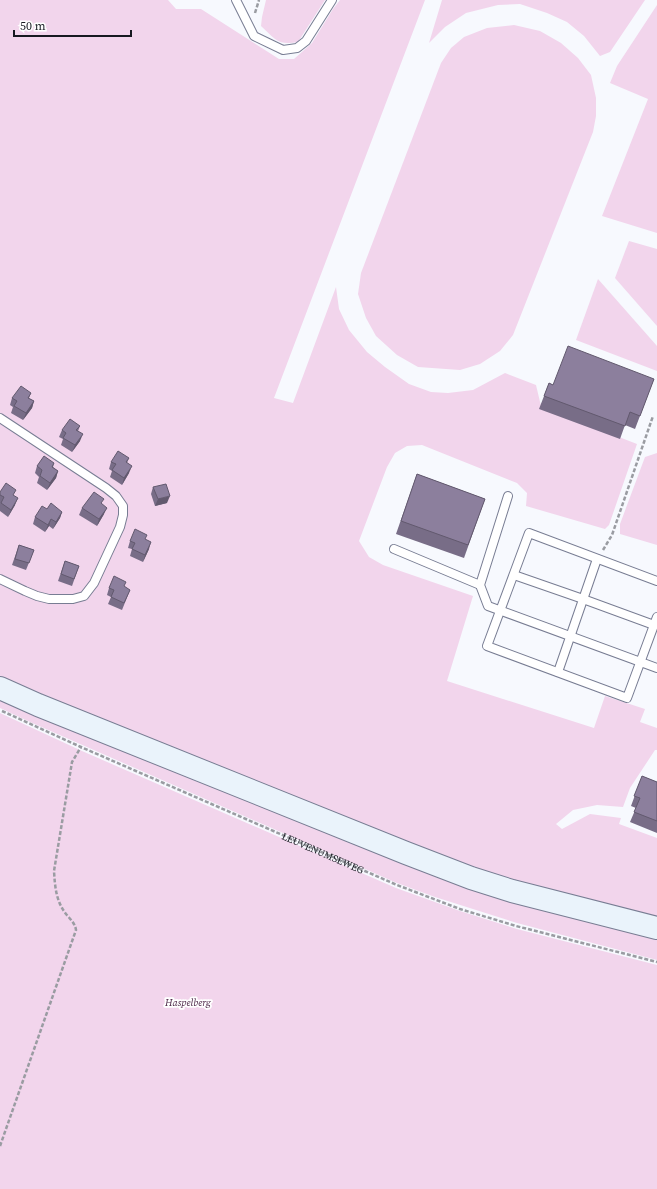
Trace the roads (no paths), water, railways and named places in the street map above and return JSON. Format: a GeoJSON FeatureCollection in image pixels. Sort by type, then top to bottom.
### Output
{"type":"FeatureCollection","features":[{"type":"Feature","properties":{"kind":"main road"},"geometry":{"type":"LineString","coordinates":[[0,688],[38,705],[471,878],[512,891],[657,928]]}},
{"type":"Feature","properties":{"kind":"lane"},"geometry":{"type":"LineString","coordinates":[[236,0],[254,36],[284,50],[297,48],[306,41],[332,0]]}},
{"type":"Feature","properties":{"kind":"lane"},"geometry":{"type":"LineString","coordinates":[[0,418],[106,488],[116,496],[123,506],[123,515],[120,527],[94,583],[84,596],[73,600],[49,599],[37,596],[0,579]]}},
{"type":"Feature","properties":{"kind":"lane"},"geometry":{"type":"LineString","coordinates":[[508,496],[480,585],[488,606],[657,668]]}},
{"type":"Feature","properties":{"kind":"lane"},"geometry":{"type":"LineString","coordinates":[[514,575],[583,599],[656,621],[627,698],[487,646],[529,533],[657,581]]}},
{"type":"Feature","properties":{"kind":"lane"},"geometry":{"type":"LineString","coordinates":[[394,549],[480,585]]}},
{"type":"Feature","properties":{"kind":"lane"},"geometry":{"type":"LineString","coordinates":[[558,672],[597,559]]}},
{"type":"Feature","properties":{"kind":"park label","name":"Haspelberg"},"geometry":{"type":"Point","coordinates":[188,1002]}}]}
